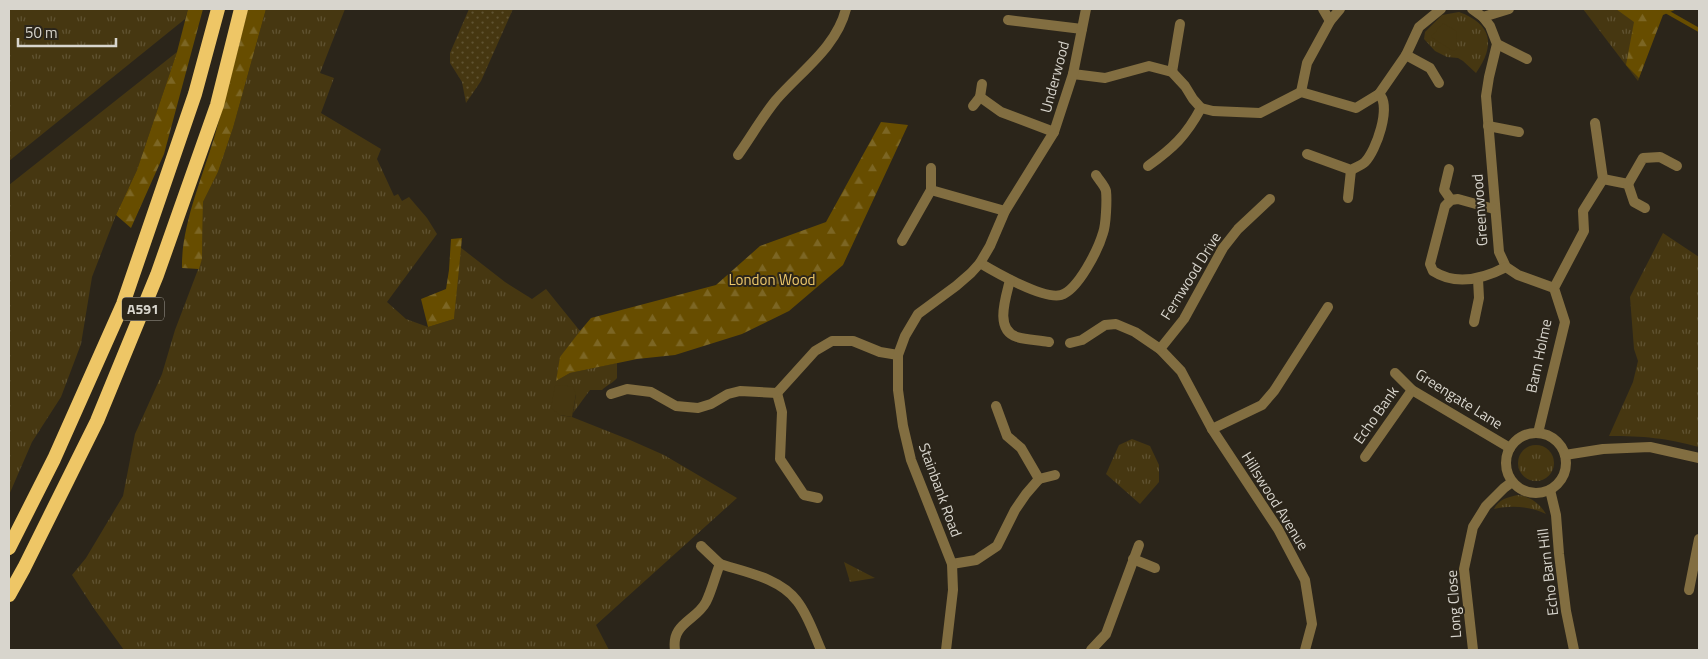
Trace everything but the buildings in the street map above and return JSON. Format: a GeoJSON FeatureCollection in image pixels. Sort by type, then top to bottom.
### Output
{"type":"FeatureCollection","features":[{"type":"Feature","properties":{"kind":"highway","name":"A591"},"geometry":{"type":"LineString","coordinates":[[9,548],[54,459],[123,304],[195,94],[218,9]]}},
{"type":"Feature","properties":{"kind":"highway","name":"A591"},"geometry":{"type":"LineString","coordinates":[[9,595],[97,421],[157,275],[217,105],[241,9]]}},
{"type":"Feature","properties":{"kind":"street"},"geometry":{"type":"LineString","coordinates":[[738,155],[776,101],[817,59],[830,42],[842,23],[846,9]]}},
{"type":"Feature","properties":{"kind":"street","name":"Underwood"},"geometry":{"type":"LineString","coordinates":[[918,314],[956,286],[980,263],[1006,211],[1054,132],[1073,74],[1086,9]]}},
{"type":"Feature","properties":{"kind":"street"},"geometry":{"type":"LineString","coordinates":[[1323,9],[1330,21]]}},
{"type":"Feature","properties":{"kind":"street"},"geometry":{"type":"LineString","coordinates":[[1301,92],[1307,63],[1330,21],[1340,9]]}},
{"type":"Feature","properties":{"kind":"street"},"geometry":{"type":"LineString","coordinates":[[1073,74],[1105,78],[1149,66],[1172,72],[1201,108],[1213,111],[1260,113],[1301,92],[1356,108],[1379,94],[1406,55],[1419,27],[1441,9]]}},
{"type":"Feature","properties":{"kind":"street"},"geometry":{"type":"LineString","coordinates":[[1472,9],[1484,17],[1490,26],[1497,44],[1526,60]]}},
{"type":"Feature","properties":{"kind":"street"},"geometry":{"type":"LineString","coordinates":[[1484,17],[1509,9]]}},
{"type":"Feature","properties":{"kind":"street","name":"Underwood"},"geometry":{"type":"LineString","coordinates":[[1008,20],[1082,29]]}},
{"type":"Feature","properties":{"kind":"street"},"geometry":{"type":"LineString","coordinates":[[1172,72],[1180,24]]}},
{"type":"Feature","properties":{"kind":"street","name":"Greenwood"},"geometry":{"type":"LineString","coordinates":[[1497,44],[1486,96],[1498,252],[1506,267]]}},
{"type":"Feature","properties":{"kind":"street"},"geometry":{"type":"LineString","coordinates":[[1406,55],[1430,68],[1439,83]]}},
{"type":"Feature","properties":{"kind":"street"},"geometry":{"type":"LineString","coordinates":[[973,106],[980,97],[982,84]]}},
{"type":"Feature","properties":{"kind":"street"},"geometry":{"type":"LineString","coordinates":[[1307,154],[1351,170],[1365,163],[1377,143],[1382,127],[1385,104],[1379,94]]}},
{"type":"Feature","properties":{"kind":"street","name":"Underwood"},"geometry":{"type":"LineString","coordinates":[[980,97],[1001,112],[1054,132]]}},
{"type":"Feature","properties":{"kind":"street"},"geometry":{"type":"LineString","coordinates":[[1148,166],[1172,149],[1193,123],[1201,108]]}},
{"type":"Feature","properties":{"kind":"street"},"geometry":{"type":"LineString","coordinates":[[1494,209],[1458,199],[1451,200],[1445,206],[1430,264],[1433,271],[1449,279],[1478,279],[1506,267],[1518,275],[1554,288],[1584,231],[1584,211],[1603,180],[1595,123]]}},
{"type":"Feature","properties":{"kind":"street"},"geometry":{"type":"LineString","coordinates":[[1488,126],[1519,132]]}},
{"type":"Feature","properties":{"kind":"street"},"geometry":{"type":"LineString","coordinates":[[1644,208],[1634,202],[1628,184],[1643,158],[1660,157],[1677,166]]}},
{"type":"Feature","properties":{"kind":"street"},"geometry":{"type":"LineString","coordinates":[[902,241],[931,190],[931,168]]}},
{"type":"Feature","properties":{"kind":"street"},"geometry":{"type":"LineString","coordinates":[[1449,169],[1444,190],[1451,200]]}},
{"type":"Feature","properties":{"kind":"street"},"geometry":{"type":"LineString","coordinates":[[1348,198],[1351,170]]}},
{"type":"Feature","properties":{"kind":"street"},"geometry":{"type":"LineString","coordinates":[[980,263],[1010,280],[1046,294],[1059,296],[1070,291],[1087,267],[1103,233],[1106,222],[1106,190],[1096,175]]}},
{"type":"Feature","properties":{"kind":"street"},"geometry":{"type":"LineString","coordinates":[[1603,180],[1628,184]]}},
{"type":"Feature","properties":{"kind":"street"},"geometry":{"type":"LineString","coordinates":[[931,190],[1006,211]]}},
{"type":"Feature","properties":{"kind":"street","name":"Fernwood Drive"},"geometry":{"type":"LineString","coordinates":[[1160,349],[1184,319],[1223,248],[1238,229],[1270,199]]}},
{"type":"Feature","properties":{"kind":"street"},"geometry":{"type":"LineString","coordinates":[[1474,322],[1480,298],[1478,279]]}},
{"type":"Feature","properties":{"kind":"street"},"geometry":{"type":"LineString","coordinates":[[1010,280],[1004,306],[1006,329],[1017,337],[1049,342]]}},
{"type":"Feature","properties":{"kind":"street","name":"Barn Holme"},"geometry":{"type":"LineString","coordinates":[[1538,433],[1565,322],[1554,288]]}},
{"type":"Feature","properties":{"kind":"street"},"geometry":{"type":"LineString","coordinates":[[1212,429],[1262,405],[1274,392],[1328,308]]}},
{"type":"Feature","properties":{"kind":"street","name":"Stainbank Road"},"geometry":{"type":"LineString","coordinates":[[918,314],[905,336],[898,356],[898,390],[903,426],[911,460],[952,564],[953,590],[946,650]]}},
{"type":"Feature","properties":{"kind":"street","name":"Hillswood Avenue"},"geometry":{"type":"LineString","coordinates":[[1070,343],[1082,340],[1105,325],[1116,324],[1135,332],[1160,349],[1181,371],[1212,429],[1278,529],[1305,580],[1312,624],[1305,650]]}},
{"type":"Feature","properties":{"kind":"street"},"geometry":{"type":"LineString","coordinates":[[777,393],[815,351],[832,341],[853,341],[880,352],[898,356]]}},
{"type":"Feature","properties":{"kind":"street","name":"Greengate Lane"},"geometry":{"type":"LineString","coordinates":[[1395,373],[1412,390],[1510,448]]}},
{"type":"Feature","properties":{"kind":"street"},"geometry":{"type":"LineString","coordinates":[[611,394],[627,389],[650,392],[676,406],[698,408],[711,404],[728,394],[740,391],[777,393]]}},
{"type":"Feature","properties":{"kind":"street","name":"Echo Bank"},"geometry":{"type":"LineString","coordinates":[[1365,457],[1412,390]]}},
{"type":"Feature","properties":{"kind":"street"},"geometry":{"type":"LineString","coordinates":[[777,393],[782,412],[780,459],[804,495],[818,498]]}},
{"type":"Feature","properties":{"kind":"street"},"geometry":{"type":"LineString","coordinates":[[996,406],[1007,436],[1021,448],[1039,480]]}},
{"type":"Feature","properties":{"kind":"street"},"geometry":{"type":"LineString","coordinates":[[1538,433],[1547,435],[1555,440],[1562,447],[1567,464],[1560,482],[1550,490],[1536,494],[1519,488],[1512,482],[1506,465],[1510,448],[1522,436],[1538,433]]}},
{"type":"Feature","properties":{"kind":"street"},"geometry":{"type":"LineString","coordinates":[[1565,455],[1603,449],[1650,447],[1699,458]]}},
{"type":"Feature","properties":{"kind":"street"},"geometry":{"type":"LineString","coordinates":[[952,564],[976,560],[996,546],[1015,510],[1026,494],[1039,480],[1055,475]]}},
{"type":"Feature","properties":{"kind":"street","name":"Long Close"},"geometry":{"type":"LineString","coordinates":[[1472,650],[1464,569],[1473,527],[1486,506],[1512,482]]}},
{"type":"Feature","properties":{"kind":"street","name":"Echo Barn Hill"},"geometry":{"type":"LineString","coordinates":[[1550,490],[1556,515],[1566,611],[1574,650]]}},
{"type":"Feature","properties":{"kind":"street"},"geometry":{"type":"LineString","coordinates":[[1689,590],[1699,539]]}},
{"type":"Feature","properties":{"kind":"street"},"geometry":{"type":"LineString","coordinates":[[1091,650],[1106,634],[1138,545]]}},
{"type":"Feature","properties":{"kind":"street"},"geometry":{"type":"LineString","coordinates":[[701,546],[720,564],[760,576],[784,589],[796,599],[821,650]]}},
{"type":"Feature","properties":{"kind":"street"},"geometry":{"type":"LineString","coordinates":[[1133,559],[1155,568]]}},
{"type":"Feature","properties":{"kind":"street"},"geometry":{"type":"LineString","coordinates":[[675,650],[674,644],[678,629],[699,612],[706,603],[720,564]]}},
{"type":"Feature","properties":{"kind":"green space"},"geometry":{"type":"Polygon","coordinates":[[[9,9],[188,9],[185,19],[9,161],[9,9]]]}},
{"type":"Feature","properties":{"kind":"green space"},"geometry":{"type":"Polygon","coordinates":[[[188,9],[203,9],[164,154],[131,228],[116,215],[137,170],[177,52],[188,9]]]}},
{"type":"Feature","properties":{"kind":"green space"},"geometry":{"type":"Polygon","coordinates":[[[248,9],[266,9],[233,128],[218,172],[203,202],[202,259],[199,269],[182,268],[185,236],[193,203],[219,122],[248,9]]]}},
{"type":"Feature","properties":{"kind":"green space"},"geometry":{"type":"Polygon","coordinates":[[[266,9],[345,9],[320,73],[334,78],[321,113],[381,149],[377,159],[394,196],[398,194],[402,201],[409,197],[427,218],[437,234],[387,302],[406,319],[428,327],[454,319],[460,247],[505,282],[532,299],[546,289],[580,331],[561,357],[556,381],[570,373],[617,363],[617,378],[615,380],[602,390],[590,390],[573,413],[576,394],[560,415],[572,417],[664,455],[737,498],[596,625],[609,650],[124,650],[72,575],[86,558],[123,496],[135,434],[162,374],[175,330],[202,259],[203,202],[218,172],[233,128],[266,9]]]}},
{"type":"Feature","properties":{"kind":"green space"},"geometry":{"type":"Polygon","coordinates":[[[469,9],[513,9],[481,81],[466,103],[462,82],[450,63],[450,53],[469,9]]]}},
{"type":"Feature","properties":{"kind":"green space"},"geometry":{"type":"Polygon","coordinates":[[[1583,9],[1663,9],[1638,81],[1583,9]]]}},
{"type":"Feature","properties":{"kind":"green space"},"geometry":{"type":"Polygon","coordinates":[[[1616,9],[1677,9],[1663,15],[1639,78],[1626,65],[1634,22],[1616,9]]]}},
{"type":"Feature","properties":{"kind":"green space"},"geometry":{"type":"Polygon","coordinates":[[[1459,12],[1478,23],[1484,29],[1487,36],[1488,45],[1486,53],[1476,73],[1458,58],[1447,57],[1435,51],[1424,39],[1425,32],[1442,15],[1459,12]]]}},
{"type":"Feature","properties":{"kind":"green space"},"geometry":{"type":"Polygon","coordinates":[[[1443,23],[1456,31],[1457,49],[1453,51],[1431,37],[1443,23]]]}},
{"type":"Feature","properties":{"kind":"green space"},"geometry":{"type":"Polygon","coordinates":[[[177,52],[137,170],[116,215],[92,277],[81,344],[61,397],[32,442],[9,495],[9,185],[177,52]]]}},
{"type":"Feature","properties":{"kind":"green space","name":"London Wood"},"geometry":{"type":"Polygon","coordinates":[[[881,122],[908,125],[843,265],[789,311],[742,334],[675,355],[637,359],[570,373],[556,381],[560,357],[591,318],[716,285],[760,246],[826,222],[881,122]]]}},
{"type":"Feature","properties":{"kind":"green space"},"geometry":{"type":"Polygon","coordinates":[[[1663,233],[1699,257],[1699,447],[1655,438],[1609,436],[1633,382],[1638,361],[1634,349],[1630,297],[1663,233]]]}},
{"type":"Feature","properties":{"kind":"green space"},"geometry":{"type":"Polygon","coordinates":[[[462,238],[454,319],[428,327],[421,299],[446,289],[451,239],[462,238]]]}},
{"type":"Feature","properties":{"kind":"green space"},"geometry":{"type":"Polygon","coordinates":[[[555,386],[573,387],[576,394],[572,417],[560,415],[551,408],[555,386]]]}},
{"type":"Feature","properties":{"kind":"green space"},"geometry":{"type":"Polygon","coordinates":[[[1132,439],[1150,446],[1159,465],[1159,482],[1140,504],[1106,474],[1119,445],[1132,439]]]}},
{"type":"Feature","properties":{"kind":"green space"},"geometry":{"type":"Polygon","coordinates":[[[1536,445],[1548,451],[1554,463],[1548,475],[1536,481],[1524,475],[1518,463],[1524,451],[1536,445]]]}},
{"type":"Feature","properties":{"kind":"green space"},"geometry":{"type":"Polygon","coordinates":[[[1518,495],[1534,501],[1546,514],[1520,507],[1494,509],[1501,501],[1518,495]]]}},
{"type":"Feature","properties":{"kind":"green space"},"geometry":{"type":"Polygon","coordinates":[[[844,562],[875,578],[850,582],[844,562]]]}},
{"type":"Feature","properties":{"kind":"waterway"},"geometry":{"type":"LineString","coordinates":[[1662,9],[1699,30]]}}]}
